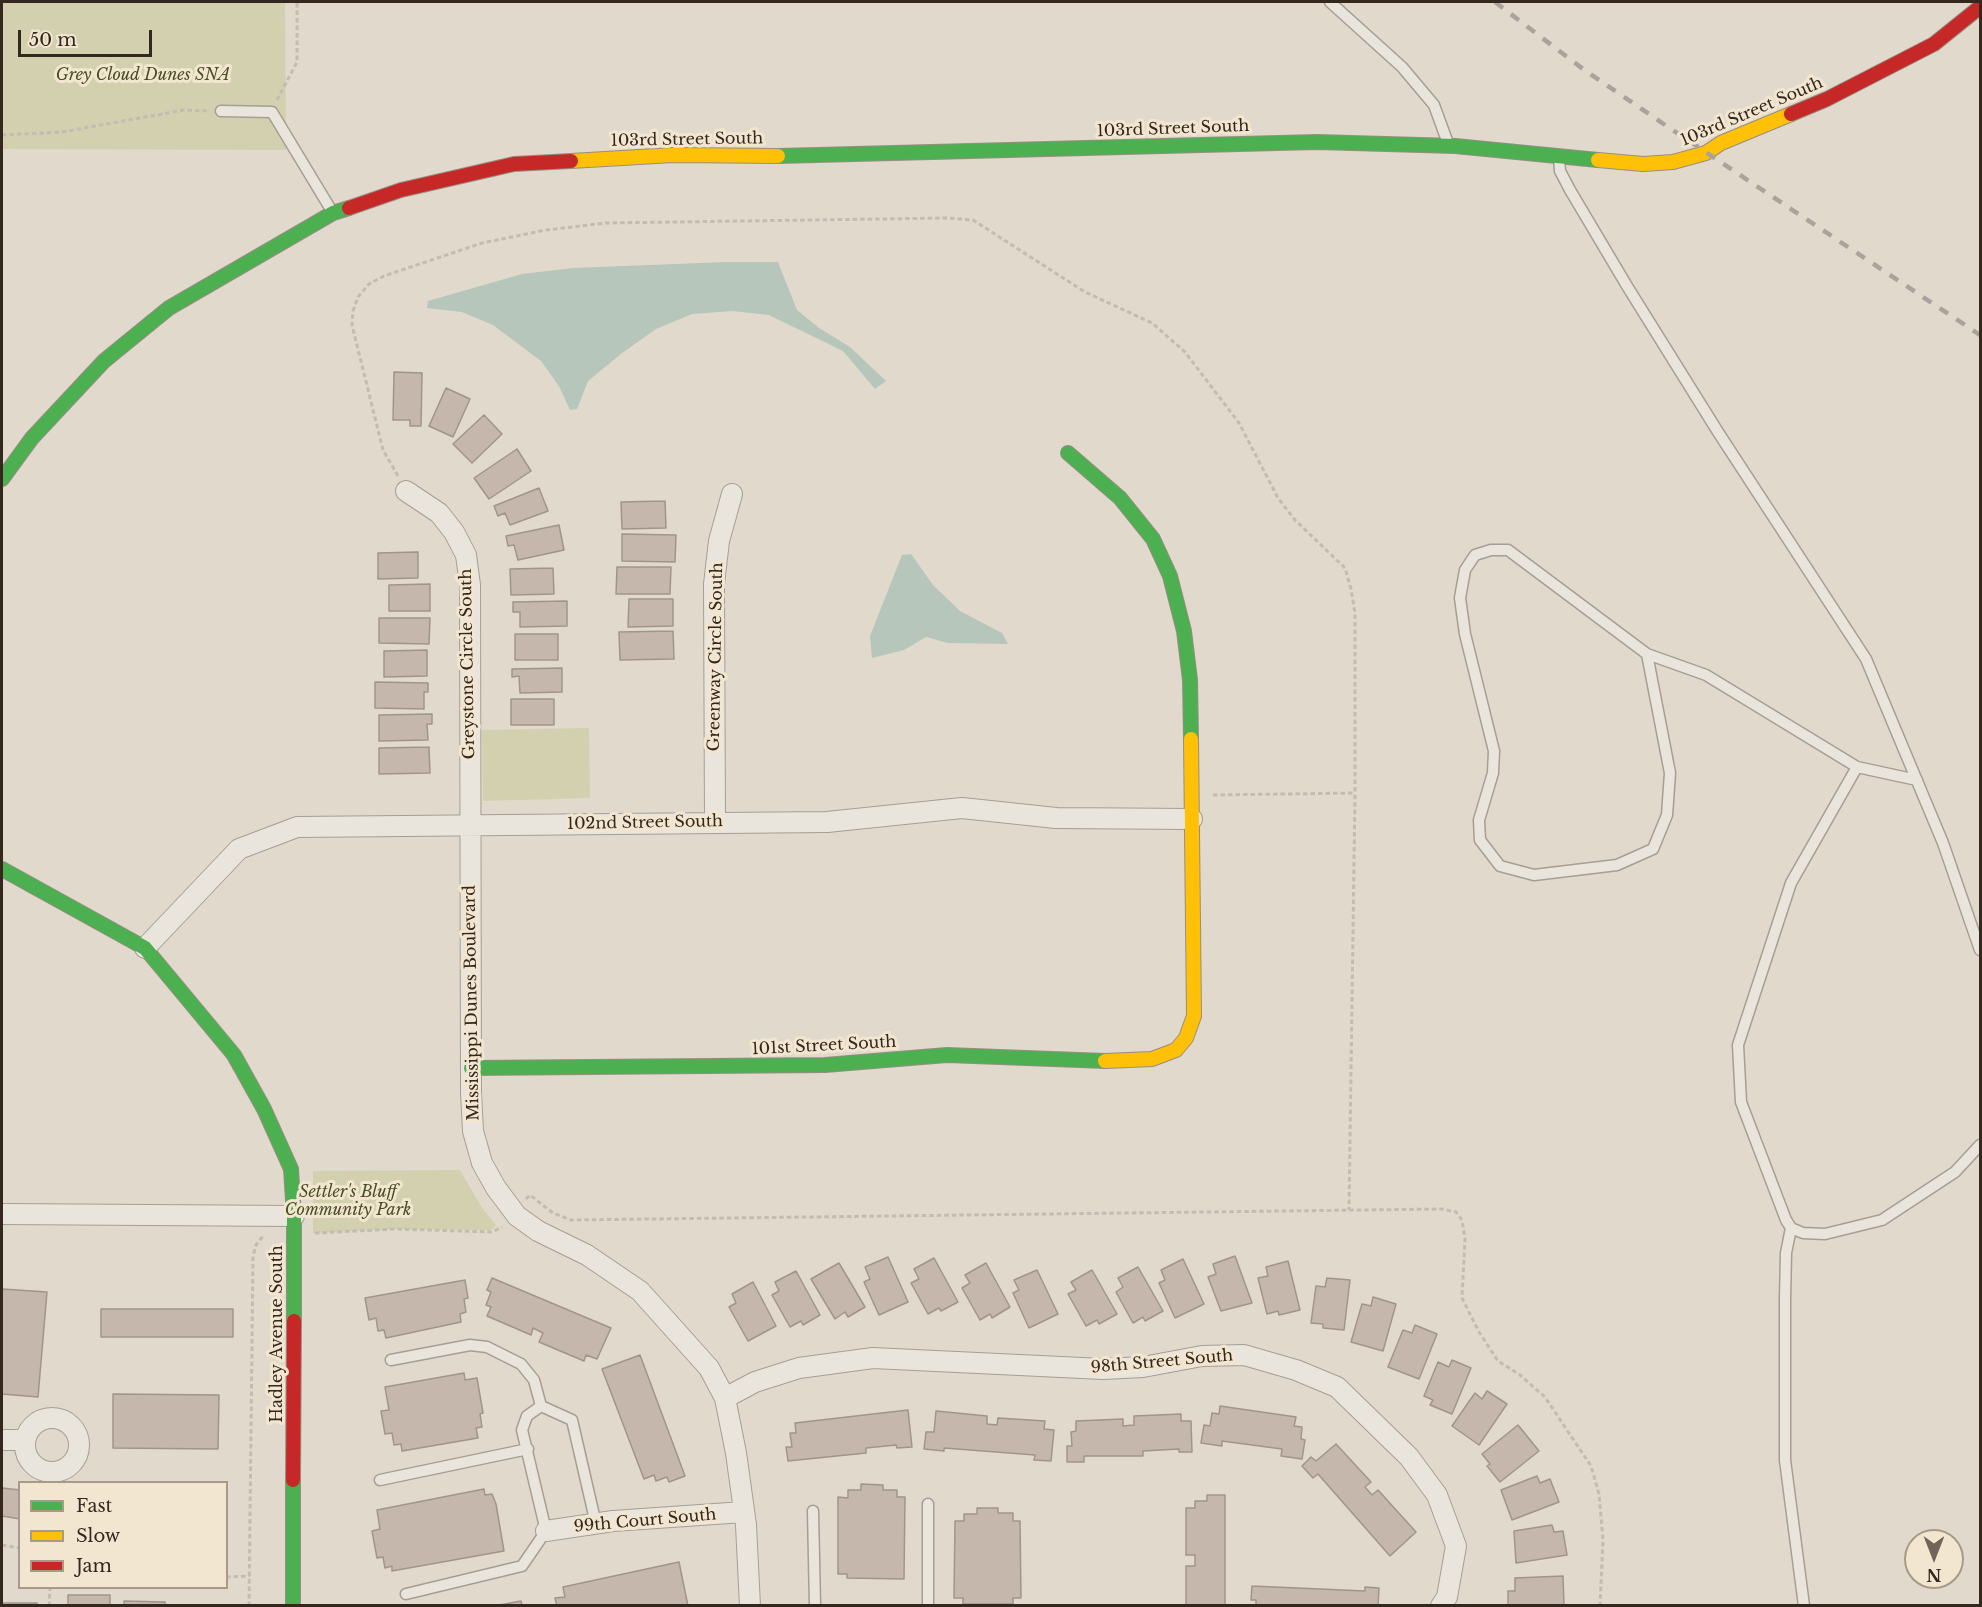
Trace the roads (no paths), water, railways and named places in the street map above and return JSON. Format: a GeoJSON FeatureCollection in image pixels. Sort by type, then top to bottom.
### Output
{"type":"FeatureCollection","features":[{"type":"Feature","properties":{"kind":"street","name":"103rd Street South"},"geometry":{"type":"LineString","coordinates":[[2,479],[32,438],[104,361],[169,308],[333,213],[401,190],[526,163],[673,154],[843,156],[1317,142],[1449,146],[1643,164],[1673,162],[1706,153],[1721,143],[1827,99],[1934,44],[1980,7]]}},
{"type":"Feature","properties":{"kind":"street"},"geometry":{"type":"LineString","coordinates":[[1068,453],[1120,498],[1153,539],[1170,576],[1184,632],[1190,680],[1192,819]]}},
{"type":"Feature","properties":{"kind":"street","name":"Greystone Circle South"},"geometry":{"type":"LineString","coordinates":[[406,491],[439,513],[454,532],[466,555],[470,585],[470,826]]}},
{"type":"Feature","properties":{"kind":"street","name":"Greenway Circle South"},"geometry":{"type":"LineString","coordinates":[[715,822],[714,584],[719,541],[732,494]]}},
{"type":"Feature","properties":{"kind":"street","name":"102nd Street South"},"geometry":{"type":"LineString","coordinates":[[145,948],[238,849],[297,827],[827,822],[962,808],[1056,818],[1192,819]]}},
{"type":"Feature","properties":{"kind":"street","name":"101st Street South"},"geometry":{"type":"LineString","coordinates":[[471,1068],[825,1065],[947,1055],[1115,1061],[1152,1059],[1176,1050],[1186,1038],[1194,1016],[1192,819]]}},
{"type":"Feature","properties":{"kind":"street","name":"Mississippi Dunes Boulevard"},"geometry":{"type":"LineString","coordinates":[[470,826],[473,1131],[482,1163],[513,1211],[538,1231],[587,1255],[640,1291],[709,1368],[725,1398],[744,1512],[750,1605]]}},
{"type":"Feature","properties":{"kind":"street","name":"Hadley Avenue South"},"geometry":{"type":"LineString","coordinates":[[2,869],[145,948],[234,1055],[264,1109],[291,1169],[294,1225],[292,1605]]}},
{"type":"Feature","properties":{"kind":"street"},"geometry":{"type":"LineString","coordinates":[[2,1214],[294,1225]]}},
{"type":"Feature","properties":{"kind":"street","name":"98th Street South"},"geometry":{"type":"LineString","coordinates":[[725,1398],[754,1382],[799,1368],[873,1358],[1102,1369],[1143,1367],[1202,1356],[1244,1355],[1296,1370],[1337,1387],[1408,1457],[1437,1495],[1456,1546],[1447,1597],[1441,1605]]}},
{"type":"Feature","properties":{"kind":"street"},"geometry":{"type":"LineString","coordinates":[[51,1418],[70,1424],[76,1431],[79,1449],[76,1459],[60,1471],[43,1476],[30,1460],[25,1440],[34,1425],[51,1418]]}},
{"type":"Feature","properties":{"kind":"street"},"geometry":{"type":"LineString","coordinates":[[2,1440],[25,1440]]}},
{"type":"Feature","properties":{"kind":"street","name":"99th Court South"},"geometry":{"type":"LineString","coordinates":[[546,1531],[596,1524],[744,1512]]}},
{"type":"Feature","properties":{"kind":"lane"},"geometry":{"type":"LineString","coordinates":[[1330,2],[1402,68],[1434,105],[1449,146]]}},
{"type":"Feature","properties":{"kind":"lane"},"geometry":{"type":"LineString","coordinates":[[221,111],[272,112],[333,213]]}},
{"type":"Feature","properties":{"kind":"lane"},"geometry":{"type":"LineString","coordinates":[[1559,156],[1560,171],[1627,286],[1718,432],[1866,659],[1943,843],[1980,950]]}},
{"type":"Feature","properties":{"kind":"lane"},"geometry":{"type":"LineString","coordinates":[[1647,654],[1670,773],[1668,815],[1653,849],[1617,865],[1534,875],[1500,866],[1480,840],[1479,820],[1493,773],[1494,751],[1465,634],[1460,598],[1465,570],[1475,555],[1491,550],[1508,550],[1647,654],[1706,675],[1857,766],[1917,780]]}},
{"type":"Feature","properties":{"kind":"lane"},"geometry":{"type":"LineString","coordinates":[[1804,1605],[1785,1460],[1786,1253],[1791,1228],[1741,1102],[1738,1045],[1791,883],[1857,766]]}},
{"type":"Feature","properties":{"kind":"lane"},"geometry":{"type":"LineString","coordinates":[[1791,1228],[1803,1233],[1825,1234],[1882,1220],[1955,1172],[1980,1145]]}},
{"type":"Feature","properties":{"kind":"lane"},"geometry":{"type":"LineString","coordinates":[[391,1360],[470,1345],[487,1347],[521,1364],[534,1380],[541,1406]]}},
{"type":"Feature","properties":{"kind":"lane"},"geometry":{"type":"LineString","coordinates":[[406,1594],[522,1566],[546,1531],[522,1430],[527,1416],[541,1406]]}},
{"type":"Feature","properties":{"kind":"lane"},"geometry":{"type":"LineString","coordinates":[[541,1406],[572,1420],[596,1524]]}},
{"type":"Feature","properties":{"kind":"lane"},"geometry":{"type":"LineString","coordinates":[[380,1480],[528,1449]]}},
{"type":"Feature","properties":{"kind":"lane"},"geometry":{"type":"LineString","coordinates":[[928,1504],[928,1605]]}},
{"type":"Feature","properties":{"kind":"lane"},"geometry":{"type":"LineString","coordinates":[[813,1511],[814,1605]]}},
{"type":"Feature","properties":{"kind":"railway"},"geometry":{"type":"LineString","coordinates":[[1495,2],[1583,69],[1980,335]]}},
{"type":"Feature","properties":{"kind":"park label","name":"Grey Cloud Dunes SNA"},"geometry":{"type":"Point","coordinates":[143,75]}},
{"type":"Feature","properties":{"kind":"park label","name":"Settler's Bluff Community Park"},"geometry":{"type":"Point","coordinates":[348,1201]}}]}
